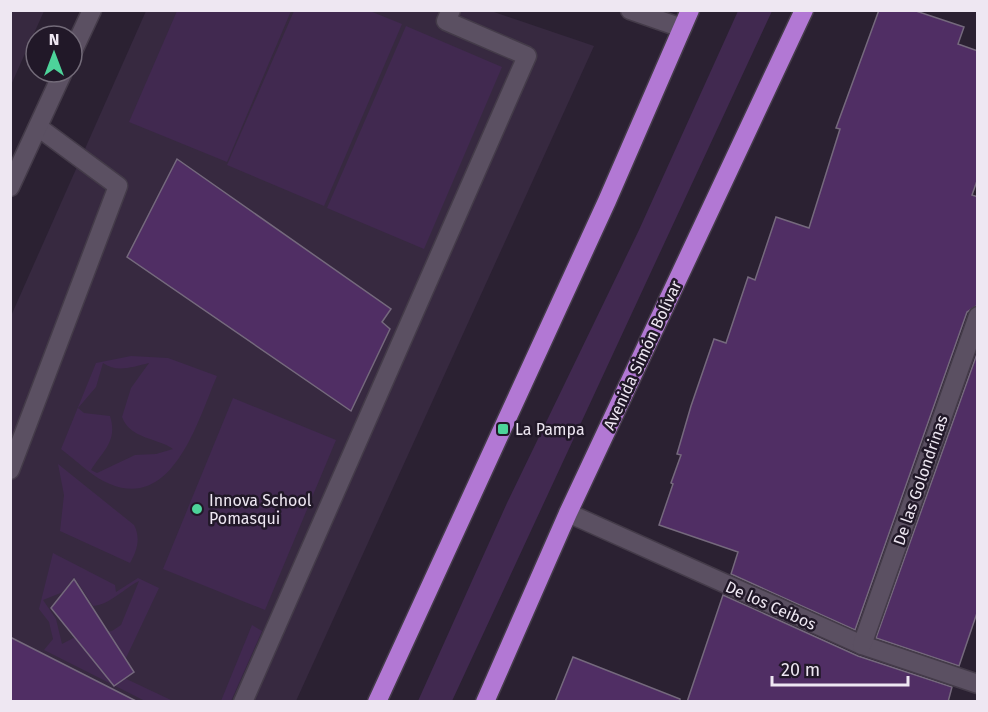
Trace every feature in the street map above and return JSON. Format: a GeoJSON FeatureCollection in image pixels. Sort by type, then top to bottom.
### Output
{"type":"FeatureCollection","features":[{"type":"Feature","properties":{"kind":"highway"},"geometry":{"type":"LineString","coordinates":[[377,702],[602,212],[690,10]]}},
{"type":"Feature","properties":{"kind":"highway","name":"Avenida Simón Bolívar"},"geometry":{"type":"LineString","coordinates":[[485,702],[568,513],[804,10]]}},
{"type":"Feature","properties":{"kind":"street"},"geometry":{"type":"LineString","coordinates":[[84,27],[92,10]]}},
{"type":"Feature","properties":{"kind":"street"},"geometry":{"type":"LineString","coordinates":[[243,702],[527,56],[446,21],[451,10]]}},
{"type":"Feature","properties":{"kind":"street"},"geometry":{"type":"LineString","coordinates":[[630,10],[682,28]]}},
{"type":"Feature","properties":{"kind":"street"},"geometry":{"type":"LineString","coordinates":[[10,187],[58,84]]}},
{"type":"Feature","properties":{"kind":"street"},"geometry":{"type":"LineString","coordinates":[[10,470],[118,186],[38,127]]}},
{"type":"Feature","properties":{"kind":"street","name":"De las Golondrinas"},"geometry":{"type":"LineString","coordinates":[[862,645],[978,316]]}},
{"type":"Feature","properties":{"kind":"street","name":"De los Ceibos"},"geometry":{"type":"LineString","coordinates":[[568,513],[862,645],[978,684]]}},
{"type":"Feature","properties":{"kind":"shaded area"},"geometry":{"type":"Polygon","coordinates":[[[10,11],[44,11],[38,24],[24,24],[24,56],[11,85],[10,11]]]}},
{"type":"Feature","properties":{"kind":"shaded area","name":"Innova School Pomasqui"},"geometry":{"type":"Polygon","coordinates":[[[146,11],[491,11],[594,46],[296,701],[11,702],[11,316],[146,11]]]}},
{"type":"Feature","properties":{"kind":"shaded area"},"geometry":{"type":"Polygon","coordinates":[[[177,11],[291,11],[227,162],[129,122],[177,11]]]}},
{"type":"Feature","properties":{"kind":"shaded area"},"geometry":{"type":"Polygon","coordinates":[[[294,11],[370,11],[402,24],[324,206],[227,165],[294,11]]]}},
{"type":"Feature","properties":{"kind":"shaded area"},"geometry":{"type":"Polygon","coordinates":[[[738,11],[772,11],[452,701],[418,701],[507,503],[639,230],[738,11]]]}},
{"type":"Feature","properties":{"kind":"shaded area"},"geometry":{"type":"Polygon","coordinates":[[[406,26],[502,67],[424,249],[327,208],[406,26]]]}},
{"type":"Feature","properties":{"kind":"shaded area"},"geometry":{"type":"Polygon","coordinates":[[[131,356],[168,358],[217,376],[202,414],[181,456],[167,473],[151,484],[132,489],[110,484],[91,473],[61,449],[96,363],[131,356]],[[103,363],[96,387],[78,408],[84,413],[110,416],[111,439],[91,470],[97,473],[135,455],[156,454],[173,449],[131,430],[122,417],[131,388],[149,363],[125,368],[108,366],[103,363]]]}},
{"type":"Feature","properties":{"kind":"shaded area"},"geometry":{"type":"Polygon","coordinates":[[[233,398],[336,440],[265,610],[163,569],[233,398]]]}},
{"type":"Feature","properties":{"kind":"shaded area"},"geometry":{"type":"Polygon","coordinates":[[[58,464],[134,525],[137,544],[130,563],[60,531],[64,495],[58,464]]]}},
{"type":"Feature","properties":{"kind":"shaded area"},"geometry":{"type":"Polygon","coordinates":[[[53,553],[115,585],[116,592],[138,578],[159,588],[118,675],[173,701],[145,701],[44,650],[53,639],[49,622],[39,609],[53,553]],[[74,577],[63,592],[43,600],[56,619],[62,644],[77,636],[112,631],[121,625],[139,581],[111,599],[93,606],[74,577]]]}},
{"type":"Feature","properties":{"kind":"shaded area"},"geometry":{"type":"Polygon","coordinates":[[[252,625],[262,631],[231,701],[221,701],[252,625]]]}},
{"type":"Feature","properties":{"kind":"building"},"geometry":{"type":"Polygon","coordinates":[[[879,10],[913,10],[964,27],[958,44],[978,51],[978,178],[972,195],[978,197],[978,305],[967,312],[855,630],[731,574],[738,552],[659,525],[681,455],[677,454],[691,406],[714,339],[726,343],[748,277],[755,280],[776,217],[809,228],[840,129],[836,128],[879,10]]]}},
{"type":"Feature","properties":{"kind":"building"},"geometry":{"type":"Polygon","coordinates":[[[177,159],[391,309],[382,322],[390,329],[351,411],[127,257],[177,159]]]}},
{"type":"Feature","properties":{"kind":"building"},"geometry":{"type":"Polygon","coordinates":[[[978,351],[978,610],[959,666],[876,638],[978,351]]]}},
{"type":"Feature","properties":{"kind":"building"},"geometry":{"type":"Polygon","coordinates":[[[74,579],[134,672],[114,686],[51,608],[74,579]]]}},
{"type":"Feature","properties":{"kind":"building"},"geometry":{"type":"Polygon","coordinates":[[[723,595],[858,656],[952,687],[948,702],[687,702],[723,595]]]}},
{"type":"Feature","properties":{"kind":"building"},"geometry":{"type":"Polygon","coordinates":[[[10,637],[138,702],[10,702],[10,637]]]}},
{"type":"Feature","properties":{"kind":"building"},"geometry":{"type":"Polygon","coordinates":[[[573,657],[680,699],[680,702],[555,702],[573,657]]]}},
{"type":"Feature","properties":{"kind":"place","name":"La Pampa"},"geometry":{"type":"Point","coordinates":[503,429]}},
{"type":"Feature","properties":{"kind":"place","name":"Innova School Pomasqui"},"geometry":{"type":"Point","coordinates":[197,509]}}]}
